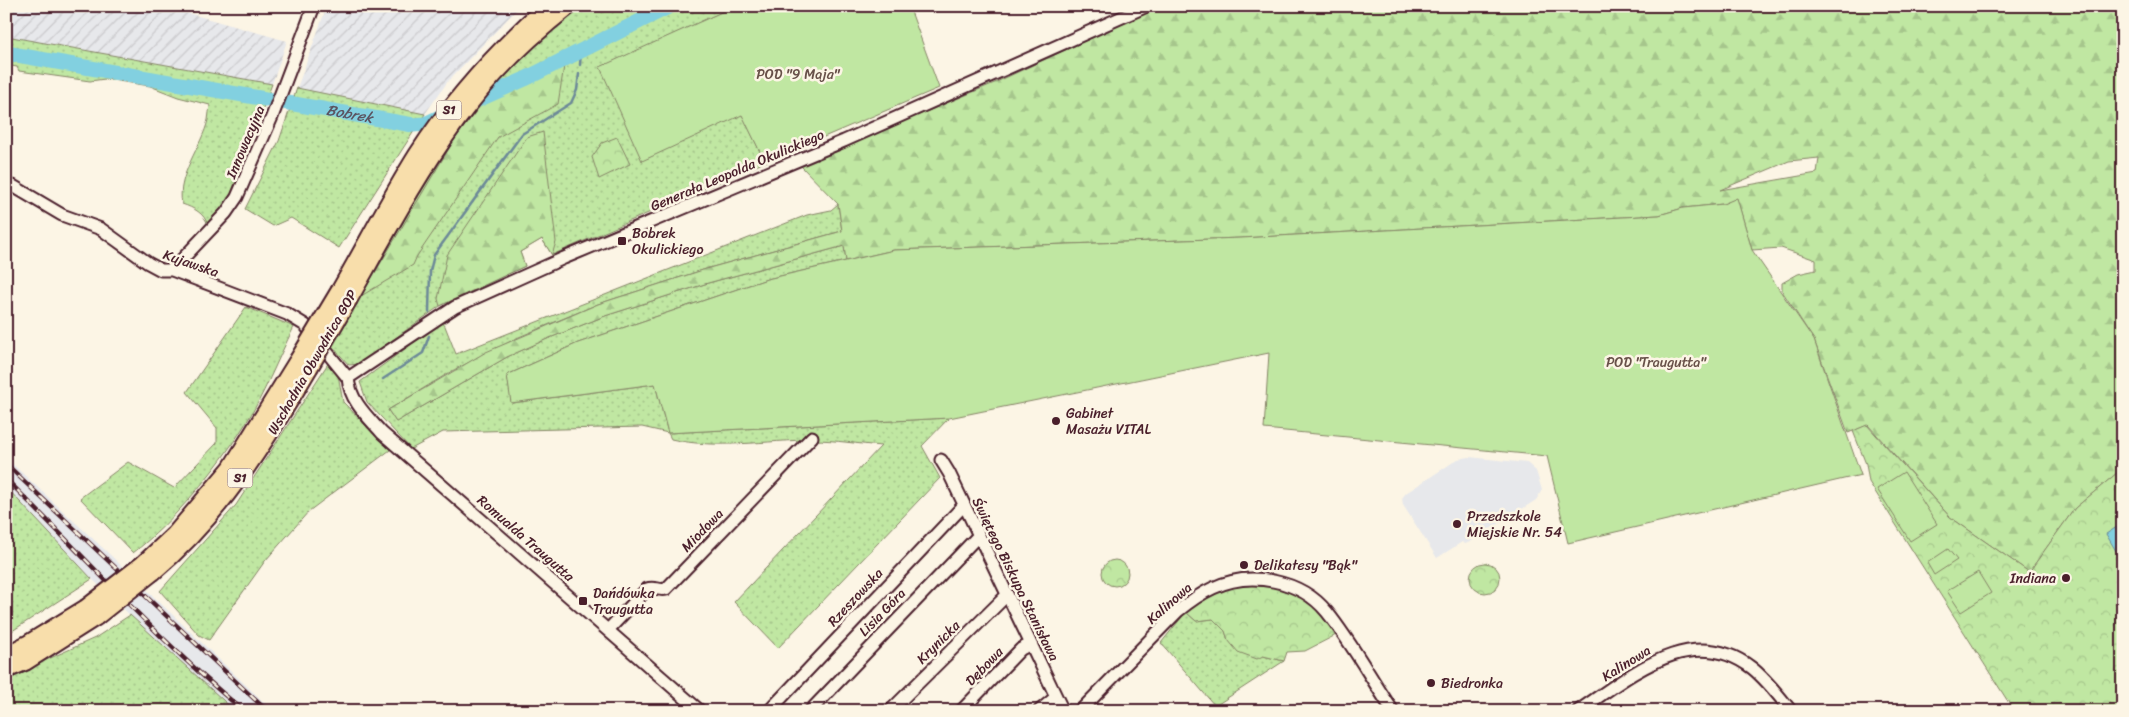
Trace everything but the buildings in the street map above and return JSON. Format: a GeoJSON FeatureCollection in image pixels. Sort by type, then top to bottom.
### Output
{"type":"FeatureCollection","features":[{"type":"Feature","properties":{"kind":"highway","name":"Wschodnia Obwodnica GOP"},"geometry":{"type":"LineString","coordinates":[[6,670],[25,662],[148,568],[231,468],[304,364],[344,294],[418,154],[483,68],[547,6]]}},
{"type":"Feature","properties":{"kind":"highway","name":"Wschodnia Obwodnica GOP"},"geometry":{"type":"LineString","coordinates":[[344,294],[442,142],[502,66],[568,6]]}},
{"type":"Feature","properties":{"kind":"highway","name":"Wschodnia Obwodnica GOP"},"geometry":{"type":"LineString","coordinates":[[6,655],[91,612]]}},
{"type":"Feature","properties":{"kind":"street","name":"Innowacyjna"},"geometry":{"type":"LineString","coordinates":[[172,270],[226,213],[237,197],[272,117],[314,6]]}},
{"type":"Feature","properties":{"kind":"street","name":"Generała Leopolda Okulickiego"},"geometry":{"type":"LineString","coordinates":[[348,378],[455,307],[564,258],[844,142],[1147,6]]}},
{"type":"Feature","properties":{"kind":"street","name":"Kujawska"},"geometry":{"type":"LineString","coordinates":[[13,186],[62,215],[101,229],[148,263],[161,270],[172,270],[287,314],[305,324],[348,378]]}},
{"type":"Feature","properties":{"kind":"street","name":"Romualda Traugutta"},"geometry":{"type":"LineString","coordinates":[[348,378],[350,391],[358,406],[382,433],[700,711]]}},
{"type":"Feature","properties":{"kind":"street","name":"Miodowa"},"geometry":{"type":"LineString","coordinates":[[608,630],[646,589],[652,587],[662,590],[666,588],[812,436]]}},
{"type":"Feature","properties":{"kind":"street","name":"Świętego Biskupa Stanisława"},"geometry":{"type":"LineString","coordinates":[[940,460],[964,505],[1063,711]]}},
{"type":"Feature","properties":{"kind":"street","name":"Rzeszowska"},"geometry":{"type":"LineString","coordinates":[[769,711],[964,505]]}},
{"type":"Feature","properties":{"kind":"street","name":"Lisia Góra"},"geometry":{"type":"LineString","coordinates":[[810,711],[978,536]]}},
{"type":"Feature","properties":{"kind":"street","name":"Kalinowa"},"geometry":{"type":"LineString","coordinates":[[1080,711],[1178,612],[1196,597],[1214,587],[1252,579],[1272,580],[1293,586],[1311,597],[1327,611],[1393,711]]}},
{"type":"Feature","properties":{"kind":"street","name":"Krynicka"},"geometry":{"type":"LineString","coordinates":[[890,711],[1007,595]]}},
{"type":"Feature","properties":{"kind":"street","name":"Dębowa"},"geometry":{"type":"LineString","coordinates":[[961,711],[1021,649],[1031,644]]}},
{"type":"Feature","properties":{"kind":"street","name":"Kalinowa"},"geometry":{"type":"LineString","coordinates":[[1578,711],[1651,662],[1682,651],[1702,650],[1720,653],[1750,667],[1791,711]]}},
{"type":"Feature","properties":{"kind":"street"},"geometry":{"type":"LineString","coordinates":[[1039,711],[1056,697]]}},
{"type":"Feature","properties":{"kind":"shaded area"},"geometry":{"type":"Polygon","coordinates":[[[6,6],[163,6],[287,41],[272,84],[6,36],[6,6]]]}},
{"type":"Feature","properties":{"kind":"shaded area"},"geometry":{"type":"Polygon","coordinates":[[[327,6],[520,6],[448,81],[425,114],[297,88],[327,6]]]}},
{"type":"Feature","properties":{"kind":"shaded area","name":"Przedszkole Miejskie Nr. 54"},"geometry":{"type":"Polygon","coordinates":[[[1469,457],[1527,463],[1536,471],[1542,490],[1536,500],[1470,542],[1465,544],[1462,542],[1437,558],[1403,505],[1402,498],[1406,493],[1458,459],[1469,457]]]}},
{"type":"Feature","properties":{"kind":"shaded area"},"geometry":{"type":"Polygon","coordinates":[[[6,458],[273,711],[235,711],[175,658],[92,579],[6,487],[6,458]]]}},
{"type":"Feature","properties":{"kind":"green space"},"geometry":{"type":"Polygon","coordinates":[[[584,6],[735,6],[600,68],[742,114],[765,162],[552,255],[542,239],[520,252],[525,266],[440,306],[359,364],[349,365],[332,346],[412,205],[456,136],[480,104],[524,54],[584,6]]]}},
{"type":"Feature","properties":{"kind":"green space","name":"POD \"9 Maja\""},"geometry":{"type":"Polygon","coordinates":[[[735,6],[909,6],[939,88],[765,162],[742,115],[642,161],[600,67],[735,6]]]}},
{"type":"Feature","properties":{"kind":"green space"},"geometry":{"type":"Polygon","coordinates":[[[1160,6],[2123,6],[2123,468],[2075,508],[2029,572],[1950,517],[1868,425],[1848,433],[1814,340],[1782,291],[1782,283],[1798,274],[1816,270],[1816,260],[1781,248],[1752,250],[1737,199],[1723,204],[1683,208],[1659,215],[1241,238],[894,250],[846,261],[844,246],[708,283],[605,316],[507,357],[396,422],[388,410],[486,352],[598,304],[709,268],[842,231],[838,204],[800,165],[992,84],[1160,6]],[[1819,158],[1789,161],[1720,190],[1817,173],[1819,158]]]}},
{"type":"Feature","properties":{"kind":"green space"},"geometry":{"type":"Polygon","coordinates":[[[6,36],[272,84],[227,204],[208,225],[204,217],[198,212],[182,204],[181,193],[186,172],[205,130],[210,105],[178,97],[150,86],[105,79],[90,81],[19,71],[17,67],[6,65],[6,36]]]}},
{"type":"Feature","properties":{"kind":"green space"},"geometry":{"type":"Polygon","coordinates":[[[564,66],[558,104],[498,137],[417,256],[413,265],[361,296],[454,140],[481,105],[564,66]]]}},
{"type":"Feature","properties":{"kind":"green space"},"geometry":{"type":"Polygon","coordinates":[[[297,88],[425,114],[339,248],[291,218],[273,226],[245,209],[279,141],[297,88]]]}},
{"type":"Feature","properties":{"kind":"green space"},"geometry":{"type":"Polygon","coordinates":[[[543,132],[556,242],[552,255],[542,239],[520,252],[525,266],[440,306],[438,299],[447,255],[527,137],[543,132]]]}},
{"type":"Feature","properties":{"kind":"green space"},"geometry":{"type":"Polygon","coordinates":[[[617,137],[630,164],[599,179],[592,157],[602,143],[617,137]]]}},
{"type":"Feature","properties":{"kind":"green space","name":"POD \"Traugutta\""},"geometry":{"type":"Polygon","coordinates":[[[1737,198],[1752,250],[1814,340],[1861,475],[1568,543],[1547,456],[1264,429],[1269,353],[949,418],[668,433],[655,384],[511,403],[507,375],[578,343],[767,279],[894,250],[1241,238],[1659,215],[1683,208],[1723,204],[1737,198]]]}},
{"type":"Feature","properties":{"kind":"green space"},"geometry":{"type":"Polygon","coordinates":[[[838,204],[842,231],[709,268],[598,304],[519,337],[452,371],[388,410],[396,422],[507,357],[605,316],[708,283],[844,246],[846,261],[767,279],[578,343],[507,375],[512,403],[655,384],[668,433],[642,427],[443,432],[411,449],[367,402],[360,382],[443,321],[456,354],[807,215],[831,210],[838,204]]]}},
{"type":"Feature","properties":{"kind":"green space"},"geometry":{"type":"Polygon","coordinates":[[[246,307],[294,327],[258,403],[221,460],[179,511],[133,553],[80,498],[128,462],[174,488],[217,443],[217,428],[187,392],[246,307]]]}},
{"type":"Feature","properties":{"kind":"green space"},"geometry":{"type":"Polygon","coordinates":[[[329,362],[337,369],[343,402],[390,450],[309,511],[265,561],[209,640],[199,635],[160,591],[236,505],[329,362]]]}},
{"type":"Feature","properties":{"kind":"green space"},"geometry":{"type":"Polygon","coordinates":[[[949,418],[922,446],[940,478],[778,648],[734,602],[881,446],[813,440],[706,444],[671,439],[668,433],[949,418]]]}},
{"type":"Feature","properties":{"kind":"green space"},"geometry":{"type":"Polygon","coordinates":[[[1867,425],[1950,517],[2029,572],[2075,508],[2123,468],[2123,711],[2014,711],[1869,482],[1866,464],[1853,431],[1867,425]]]}},
{"type":"Feature","properties":{"kind":"green space"},"geometry":{"type":"Polygon","coordinates":[[[1904,472],[1937,524],[1910,541],[1877,489],[1904,472]]]}},
{"type":"Feature","properties":{"kind":"green space"},"geometry":{"type":"Polygon","coordinates":[[[6,487],[92,579],[6,635],[6,487]]]}},
{"type":"Feature","properties":{"kind":"green space"},"geometry":{"type":"Polygon","coordinates":[[[1948,549],[1957,560],[1934,575],[1927,563],[1948,549]]]}},
{"type":"Feature","properties":{"kind":"green space"},"geometry":{"type":"Polygon","coordinates":[[[1115,560],[1124,564],[1128,573],[1124,582],[1115,586],[1106,582],[1102,573],[1106,564],[1115,560]]]}},
{"type":"Feature","properties":{"kind":"green space"},"geometry":{"type":"Polygon","coordinates":[[[1485,563],[1495,568],[1500,578],[1495,588],[1485,593],[1475,588],[1470,578],[1475,568],[1485,563]]]}},
{"type":"Feature","properties":{"kind":"green space"},"geometry":{"type":"Polygon","coordinates":[[[1978,572],[1991,593],[1961,612],[1947,591],[1978,572]]]}},
{"type":"Feature","properties":{"kind":"green space"},"geometry":{"type":"Polygon","coordinates":[[[1259,584],[1286,589],[1305,598],[1320,613],[1336,635],[1305,651],[1287,652],[1284,661],[1263,656],[1257,659],[1238,652],[1228,640],[1225,631],[1213,619],[1196,621],[1186,612],[1204,599],[1220,591],[1259,584]]]}},
{"type":"Feature","properties":{"kind":"green space"},"geometry":{"type":"Polygon","coordinates":[[[1186,612],[1196,621],[1213,619],[1225,631],[1228,640],[1263,656],[1284,661],[1215,706],[1161,643],[1186,612]]]}},
{"type":"Feature","properties":{"kind":"green space"},"geometry":{"type":"Polygon","coordinates":[[[130,615],[235,711],[124,711],[102,707],[95,711],[6,711],[6,678],[95,638],[130,615]]]}},
{"type":"Feature","properties":{"kind":"water"},"geometry":{"type":"Polygon","coordinates":[[[2123,523],[2123,547],[2116,551],[2106,534],[2123,523]]]}},
{"type":"Feature","properties":{"kind":"waterway","name":"Bobrek"},"geometry":{"type":"LineString","coordinates":[[469,104],[525,79],[670,6]]}},
{"type":"Feature","properties":{"kind":"waterway"},"geometry":{"type":"LineString","coordinates":[[580,65],[581,51]]}},
{"type":"Feature","properties":{"kind":"waterway","name":"Bobrek"},"geometry":{"type":"LineString","coordinates":[[6,53],[413,125],[425,124],[448,113]]}},
{"type":"Feature","properties":{"kind":"waterway"},"geometry":{"type":"LineString","coordinates":[[429,312],[430,271],[434,255],[522,134],[571,103],[577,90],[579,74]]}},
{"type":"Feature","properties":{"kind":"waterway"},"geometry":{"type":"LineString","coordinates":[[383,379],[423,353],[429,336]]}},
{"type":"Feature","properties":{"kind":"railway"},"geometry":{"type":"LineString","coordinates":[[6,464],[267,711]]}},
{"type":"Feature","properties":{"kind":"railway"},"geometry":{"type":"LineString","coordinates":[[6,479],[152,627],[212,684],[244,711]]}},
{"type":"Feature","properties":{"kind":"place","name":"Bobrek Okulickiego"},"geometry":{"type":"Point","coordinates":[622,241]}},
{"type":"Feature","properties":{"kind":"place","name":"Gabinet Masażu VITAL"},"geometry":{"type":"Point","coordinates":[1056,421]}},
{"type":"Feature","properties":{"kind":"place","name":"Przedszkole Miejskie Nr. 54"},"geometry":{"type":"Point","coordinates":[1457,524]}},
{"type":"Feature","properties":{"kind":"place","name":"Delikatesy \"Bąk\""},"geometry":{"type":"Point","coordinates":[1244,565]}},
{"type":"Feature","properties":{"kind":"place","name":"Indiana"},"geometry":{"type":"Point","coordinates":[2066,578]}},
{"type":"Feature","properties":{"kind":"place","name":"Dańdówka Traugutta"},"geometry":{"type":"Point","coordinates":[583,601]}},
{"type":"Feature","properties":{"kind":"place","name":"Biedronka"},"geometry":{"type":"Point","coordinates":[1431,683]}}]}
